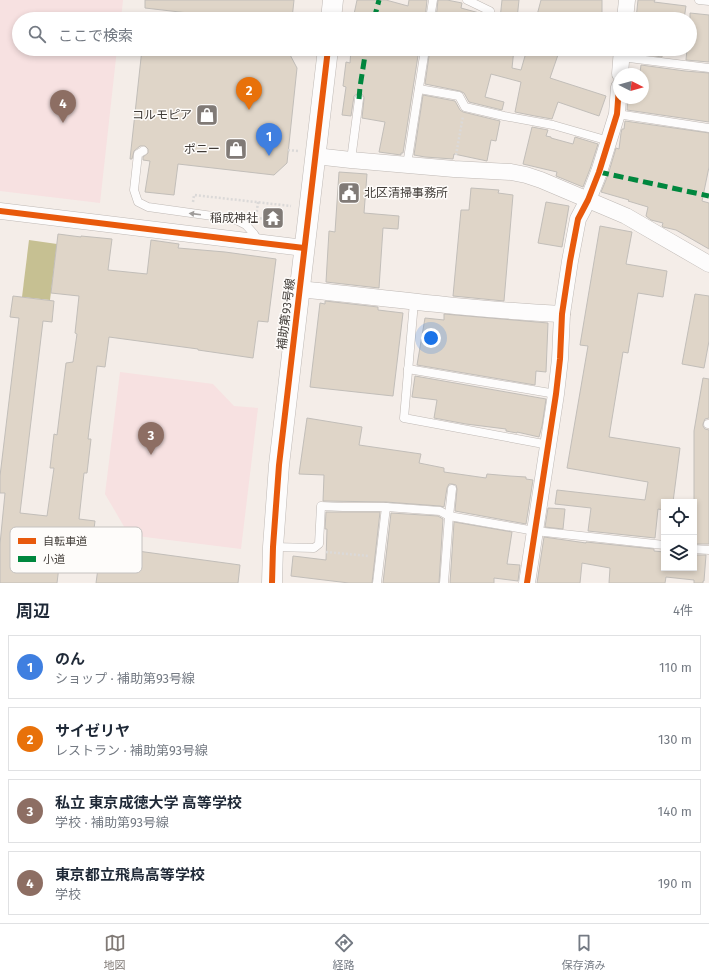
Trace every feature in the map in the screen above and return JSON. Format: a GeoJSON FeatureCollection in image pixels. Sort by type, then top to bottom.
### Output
{"type":"FeatureCollection","features":[{"type":"Feature","properties":{"kind":"street"},"geometry":{"type":"LineString","coordinates":[[332,12],[333,0]]}},
{"type":"Feature","properties":{"kind":"street"},"geometry":{"type":"LineString","coordinates":[[626,12],[627,0]]}},
{"type":"Feature","properties":{"kind":"street","name":"補助第93号線"},"geometry":{"type":"LineString","coordinates":[[272,583],[279,465],[304,248],[307,153],[327,56]]}},
{"type":"Feature","properties":{"kind":"street"},"geometry":{"type":"LineString","coordinates":[[621,68],[622,56]]}},
{"type":"Feature","properties":{"kind":"street"},"geometry":{"type":"LineString","coordinates":[[527,583],[556,394],[560,359],[562,314],[570,261],[578,219],[588,200],[599,172],[617,114],[618,104]]}},
{"type":"Feature","properties":{"kind":"street"},"geometry":{"type":"LineString","coordinates":[[307,153],[351,160],[454,169],[511,172],[526,175],[626,216],[709,264]]}},
{"type":"Feature","properties":{"kind":"street"},"geometry":{"type":"LineString","coordinates":[[0,211],[304,248]]}},
{"type":"Feature","properties":{"kind":"street"},"geometry":{"type":"LineString","coordinates":[[300,289],[414,302],[562,314]]}},
{"type":"Feature","properties":{"kind":"lane"},"geometry":{"type":"LineString","coordinates":[[431,12],[433,0]]}},
{"type":"Feature","properties":{"kind":"lane"},"geometry":{"type":"LineString","coordinates":[[467,0],[490,11]]}},
{"type":"Feature","properties":{"kind":"lane"},"geometry":{"type":"LineString","coordinates":[[699,0],[709,1]]}},
{"type":"Feature","properties":{"kind":"lane"},"geometry":{"type":"LineString","coordinates":[[407,165],[424,56]]}},
{"type":"Feature","properties":{"kind":"lane"},"geometry":{"type":"LineString","coordinates":[[639,56],[709,68]]}},
{"type":"Feature","properties":{"kind":"lane"},"geometry":{"type":"LineString","coordinates":[[419,89],[459,96],[465,107],[553,125],[609,141]]}},
{"type":"Feature","properties":{"kind":"lane"},"geometry":{"type":"LineString","coordinates":[[351,160],[359,99]]}},
{"type":"Feature","properties":{"kind":"lane"},"geometry":{"type":"LineString","coordinates":[[617,114],[709,128]]}},
{"type":"Feature","properties":{"kind":"lane"},"geometry":{"type":"LineString","coordinates":[[143,151],[138,154],[134,190],[138,202],[148,207],[234,219],[246,225],[254,234],[259,243]]}},
{"type":"Feature","properties":{"kind":"lane"},"geometry":{"type":"LineString","coordinates":[[414,302],[404,418],[549,445]]}},
{"type":"Feature","properties":{"kind":"lane"},"geometry":{"type":"LineString","coordinates":[[408,368],[556,394]]}},
{"type":"Feature","properties":{"kind":"lane"},"geometry":{"type":"LineString","coordinates":[[444,583],[452,489]]}},
{"type":"Feature","properties":{"kind":"lane"},"geometry":{"type":"LineString","coordinates":[[273,547],[314,548],[319,544],[321,506],[386,506],[440,511],[449,516],[535,531],[661,545]]}},
{"type":"Feature","properties":{"kind":"lane"},"geometry":{"type":"LineString","coordinates":[[377,583],[386,506]]}},
{"type":"Feature","properties":{"kind":"lane"},"geometry":{"type":"LineString","coordinates":[[697,549],[709,550]]}},
{"type":"Feature","properties":{"kind":"path"},"geometry":{"type":"LineString","coordinates":[[454,169],[465,107]]}},
{"type":"Feature","properties":{"kind":"path"},"geometry":{"type":"LineString","coordinates":[[288,150],[307,153]]}},
{"type":"Feature","properties":{"kind":"path"},"geometry":{"type":"LineString","coordinates":[[194,195],[292,206]]}},
{"type":"Feature","properties":{"kind":"path"},"geometry":{"type":"LineString","coordinates":[[258,202],[256,218],[268,219]]}},
{"type":"Feature","properties":{"kind":"path"},"geometry":{"type":"LineString","coordinates":[[314,548],[324,552],[380,557]]}},
{"type":"Feature","properties":{"kind":"shaded area"},"geometry":{"type":"Polygon","coordinates":[[[0,0],[123,0],[122,12],[12,12],[12,56],[116,56],[100,203],[0,191],[0,0]]]}},
{"type":"Feature","properties":{"kind":"shaded area"},"geometry":{"type":"Polygon","coordinates":[[[29,240],[57,244],[50,300],[22,297],[29,240]]]}},
{"type":"Feature","properties":{"kind":"shaded area"},"geometry":{"type":"Polygon","coordinates":[[[120,372],[213,384],[234,406],[258,408],[241,549],[142,537],[142,527],[124,527],[105,494],[120,372]]]}},
{"type":"Feature","properties":{"kind":"building"},"geometry":{"type":"Polygon","coordinates":[[[145,0],[294,0],[293,12],[180,12],[145,8],[145,0]]]}},
{"type":"Feature","properties":{"kind":"building"},"geometry":{"type":"Polygon","coordinates":[[[357,0],[386,0],[408,6],[409,0],[427,0],[426,12],[354,12],[357,0]]]}},
{"type":"Feature","properties":{"kind":"building"},"geometry":{"type":"Polygon","coordinates":[[[438,0],[447,0],[462,3],[461,8],[475,12],[437,12],[438,0]]]}},
{"type":"Feature","properties":{"kind":"building"},"geometry":{"type":"Polygon","coordinates":[[[502,0],[519,0],[518,12],[501,12],[502,0]]]}},
{"type":"Feature","properties":{"kind":"building"},"geometry":{"type":"Polygon","coordinates":[[[541,0],[602,0],[602,12],[538,12],[541,0]]]}},
{"type":"Feature","properties":{"kind":"building"},"geometry":{"type":"Polygon","coordinates":[[[638,0],[655,0],[654,2],[686,6],[685,12],[637,12],[638,0]]]}},
{"type":"Feature","properties":{"kind":"building"},"geometry":{"type":"Polygon","coordinates":[[[697,14],[709,15],[709,62],[686,60],[686,56],[697,56],[697,14]]]}},
{"type":"Feature","properties":{"kind":"building"},"geometry":{"type":"Polygon","coordinates":[[[141,56],[291,56],[297,68],[287,163],[274,175],[178,164],[174,195],[145,192],[150,161],[143,160],[143,157],[148,153],[148,149],[145,146],[140,146],[134,151],[132,159],[130,159],[141,56]]]}},
{"type":"Feature","properties":{"kind":"building"},"geometry":{"type":"Polygon","coordinates":[[[350,56],[418,56],[403,153],[401,153],[401,155],[379,152],[385,122],[362,118],[364,97],[362,94],[357,94],[354,96],[351,116],[342,115],[346,87],[343,86],[346,62],[350,63],[350,56]]]}},
{"type":"Feature","properties":{"kind":"building"},"geometry":{"type":"Polygon","coordinates":[[[429,56],[513,56],[512,68],[521,70],[525,56],[558,56],[550,78],[606,96],[599,116],[558,102],[552,119],[515,112],[521,82],[491,74],[485,97],[504,102],[502,110],[469,102],[464,93],[460,91],[425,84],[429,56]]]}},
{"type":"Feature","properties":{"kind":"building"},"geometry":{"type":"Polygon","coordinates":[[[641,65],[709,73],[709,122],[627,110],[628,104],[649,104],[649,68],[641,68],[641,65]]]}},
{"type":"Feature","properties":{"kind":"building"},"geometry":{"type":"Polygon","coordinates":[[[423,95],[455,101],[460,110],[463,112],[500,121],[496,141],[491,140],[487,161],[454,154],[453,159],[414,155],[423,95]]]}},
{"type":"Feature","properties":{"kind":"building"},"geometry":{"type":"Polygon","coordinates":[[[625,121],[709,133],[709,167],[702,201],[709,203],[709,249],[676,230],[663,227],[663,223],[651,220],[646,216],[648,207],[601,192],[616,148],[619,149],[621,133],[622,129],[624,129],[625,121]]]}},
{"type":"Feature","properties":{"kind":"building"},"geometry":{"type":"Polygon","coordinates":[[[532,127],[548,130],[546,136],[573,144],[575,137],[598,144],[583,187],[556,176],[557,172],[523,164],[532,127]]]}},
{"type":"Feature","properties":{"kind":"building"},"geometry":{"type":"Polygon","coordinates":[[[339,172],[367,174],[364,213],[399,216],[398,229],[383,228],[379,288],[326,282],[329,231],[335,232],[339,172]]]}},
{"type":"Feature","properties":{"kind":"building"},"geometry":{"type":"Polygon","coordinates":[[[471,188],[499,190],[498,193],[513,195],[504,301],[453,296],[461,210],[469,210],[471,188]]]}},
{"type":"Feature","properties":{"kind":"building"},"geometry":{"type":"Polygon","coordinates":[[[546,202],[569,206],[562,247],[538,243],[546,202]]]}},
{"type":"Feature","properties":{"kind":"building"},"geometry":{"type":"Polygon","coordinates":[[[600,226],[632,232],[626,264],[667,271],[663,297],[638,293],[628,353],[623,352],[609,437],[680,448],[673,499],[661,499],[661,510],[658,509],[655,538],[588,531],[591,508],[555,504],[557,490],[645,500],[648,482],[567,468],[588,346],[580,345],[600,226]]]}},
{"type":"Feature","properties":{"kind":"building"},"geometry":{"type":"Polygon","coordinates":[[[58,234],[112,239],[108,270],[147,274],[151,240],[179,244],[178,248],[225,252],[276,259],[268,322],[258,321],[253,358],[109,337],[105,367],[97,366],[88,439],[91,439],[87,473],[84,473],[79,519],[95,521],[94,527],[10,527],[10,573],[58,573],[57,583],[0,583],[0,544],[5,493],[0,493],[0,476],[19,318],[10,317],[13,296],[54,301],[52,322],[43,321],[20,513],[47,516],[54,468],[50,468],[54,434],[57,435],[66,363],[73,362],[77,334],[75,333],[79,296],[51,293],[58,234]]]}},
{"type":"Feature","properties":{"kind":"building"},"geometry":{"type":"Polygon","coordinates":[[[695,294],[709,296],[709,341],[704,368],[682,364],[695,294]]]}},
{"type":"Feature","properties":{"kind":"building"},"geometry":{"type":"Polygon","coordinates":[[[325,301],[378,307],[378,310],[403,313],[393,396],[310,387],[320,303],[325,304],[325,301]]]}},
{"type":"Feature","properties":{"kind":"building"},"geometry":{"type":"Polygon","coordinates":[[[444,314],[548,323],[546,372],[536,371],[535,385],[417,365],[425,318],[444,320],[444,314]]]}},
{"type":"Feature","properties":{"kind":"building"},"geometry":{"type":"Polygon","coordinates":[[[415,376],[546,399],[539,437],[506,431],[506,429],[434,418],[437,400],[412,397],[415,376]]]}},
{"type":"Feature","properties":{"kind":"building"},"geometry":{"type":"Polygon","coordinates":[[[703,378],[709,379],[709,418],[705,419],[703,426],[705,429],[709,430],[709,544],[697,544],[697,499],[694,499],[694,431],[703,378]]]}},
{"type":"Feature","properties":{"kind":"building"},"geometry":{"type":"Polygon","coordinates":[[[307,418],[362,427],[359,445],[421,454],[419,463],[444,468],[444,472],[486,478],[487,474],[526,477],[526,479],[533,480],[526,524],[455,511],[457,489],[456,485],[452,484],[449,484],[447,488],[444,507],[386,502],[323,501],[324,475],[299,474],[307,418]]]}},
{"type":"Feature","properties":{"kind":"building"},"geometry":{"type":"Polygon","coordinates":[[[548,508],[565,509],[563,529],[545,527],[548,508]]]}},
{"type":"Feature","properties":{"kind":"building"},"geometry":{"type":"Polygon","coordinates":[[[326,512],[380,512],[372,583],[349,583],[291,576],[293,556],[326,560],[326,512]]]}},
{"type":"Feature","properties":{"kind":"building"},"geometry":{"type":"Polygon","coordinates":[[[391,513],[438,516],[443,519],[439,583],[383,583],[391,513]]]}},
{"type":"Feature","properties":{"kind":"building"},"geometry":{"type":"Polygon","coordinates":[[[454,522],[512,532],[507,564],[520,565],[518,581],[494,578],[494,583],[450,583],[454,522]]]}},
{"type":"Feature","properties":{"kind":"building"},"geometry":{"type":"Polygon","coordinates":[[[544,537],[586,543],[654,549],[654,551],[661,552],[661,571],[697,571],[697,555],[706,555],[703,583],[694,583],[694,580],[666,577],[665,583],[609,583],[610,568],[582,563],[580,583],[537,583],[544,537]]]}},
{"type":"Feature","properties":{"kind":"building"},"geometry":{"type":"Polygon","coordinates":[[[142,552],[240,565],[238,583],[96,583],[97,573],[142,573],[142,552]]]}},
{"type":"Feature","properties":{"kind":"marked path"},"geometry":{"type":"LineString","coordinates":[[376,12],[379,0]]}},
{"type":"Feature","properties":{"kind":"marked path"},"geometry":{"type":"LineString","coordinates":[[359,99],[365,56]]}},
{"type":"Feature","properties":{"kind":"marked path"},"geometry":{"type":"LineString","coordinates":[[599,172],[709,196]]}},
{"type":"Feature","properties":{"kind":"cycle path"},"geometry":{"type":"LineString","coordinates":[[272,583],[279,465],[327,56]]}},
{"type":"Feature","properties":{"kind":"cycle path"},"geometry":{"type":"LineString","coordinates":[[527,583],[556,394],[560,359],[562,314],[570,261],[578,219],[588,200],[599,172],[617,114],[618,104]]}},
{"type":"Feature","properties":{"kind":"cycle path"},"geometry":{"type":"LineString","coordinates":[[0,211],[304,248]]}},
{"type":"Feature","properties":{"kind":"place","name":"サイゼリヤ"},"geometry":{"type":"Point","coordinates":[249,110]}},
{"type":"Feature","properties":{"kind":"place","name":"コルモピア"},"geometry":{"type":"Point","coordinates":[207,115]}},
{"type":"Feature","properties":{"kind":"place","name":"東京都立飛鳥高等学校"},"geometry":{"type":"Point","coordinates":[63,123]}},
{"type":"Feature","properties":{"kind":"place","name":"ポニー"},"geometry":{"type":"Point","coordinates":[236,149]}},
{"type":"Feature","properties":{"kind":"place","name":"のん"},"geometry":{"type":"Point","coordinates":[269,156]}},
{"type":"Feature","properties":{"kind":"place","name":"北区清掃事務所"},"geometry":{"type":"Point","coordinates":[349,193]}},
{"type":"Feature","properties":{"kind":"place","name":"稲成神社"},"geometry":{"type":"Point","coordinates":[273,218]}},
{"type":"Feature","properties":{"kind":"place","name":"私立 東京成徳大学 高等学校"},"geometry":{"type":"Point","coordinates":[151,455]}}]}
